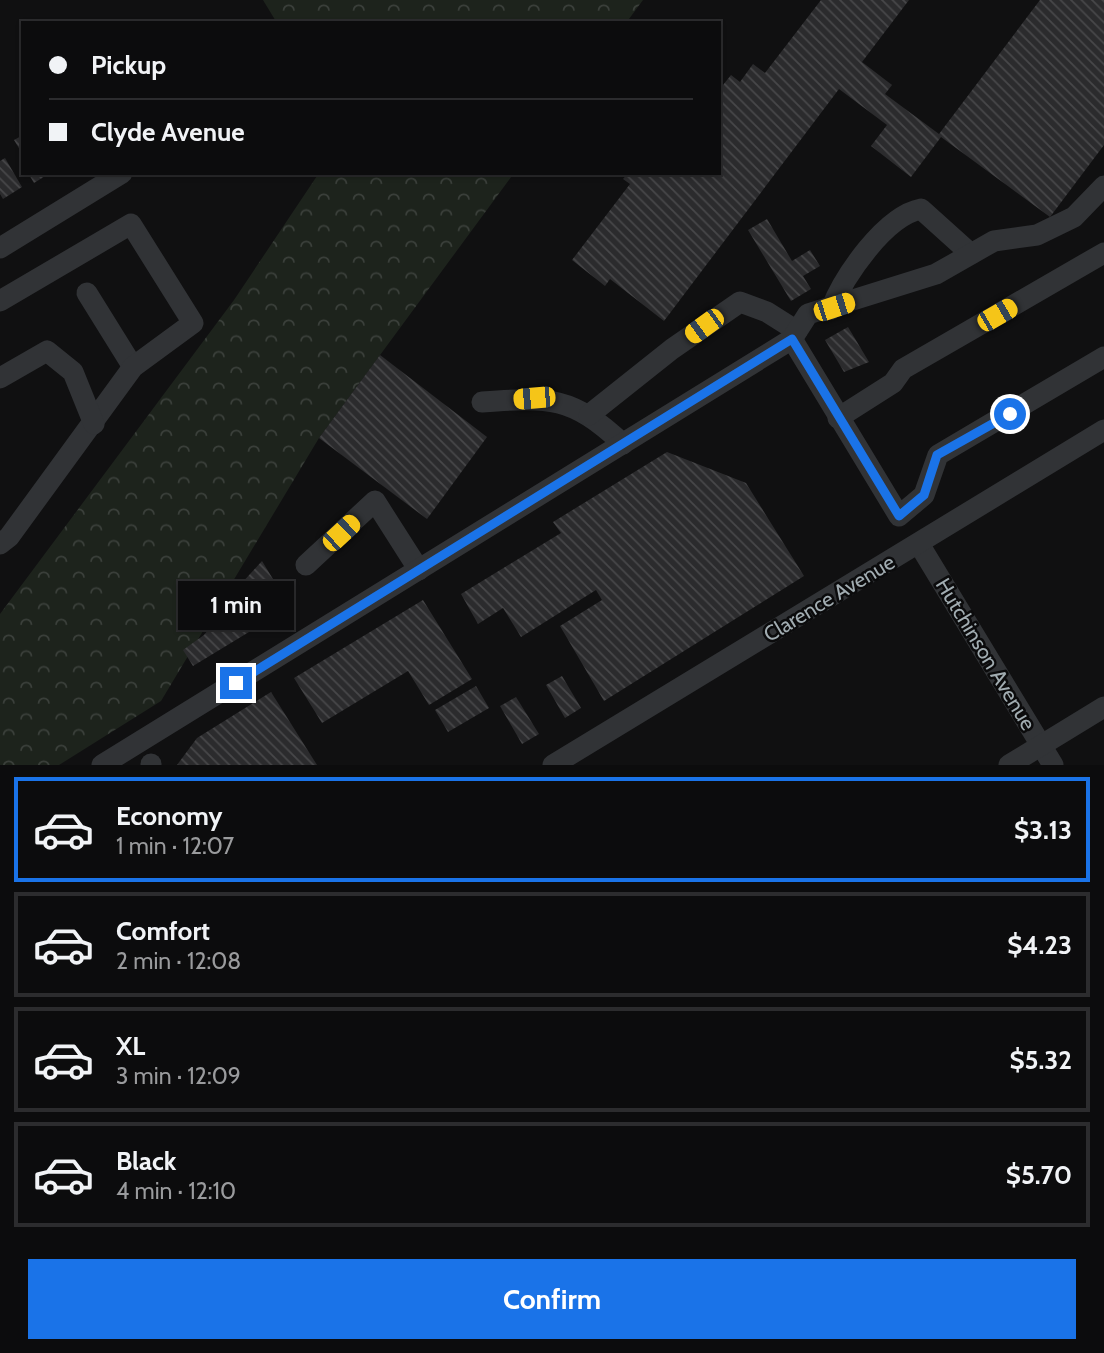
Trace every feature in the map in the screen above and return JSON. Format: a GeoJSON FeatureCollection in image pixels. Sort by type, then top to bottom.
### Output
{"type":"FeatureCollection","features":[{"type":"Feature","properties":{"kind":"street"},"geometry":{"type":"LineString","coordinates":[[0,248],[119,175]]}},
{"type":"Feature","properties":{"kind":"street"},"geometry":{"type":"LineString","coordinates":[[102,765],[623,444],[794,335],[808,314],[936,274],[994,240],[1037,236],[1074,217],[1104,186]]}},
{"type":"Feature","properties":{"kind":"street"},"geometry":{"type":"LineString","coordinates":[[831,309],[840,286],[891,223],[906,212],[920,209],[971,254]]}},
{"type":"Feature","properties":{"kind":"street"},"geometry":{"type":"LineString","coordinates":[[0,300],[131,224],[193,323],[133,367],[94,424],[9,537],[0,544]]}},
{"type":"Feature","properties":{"kind":"street"},"geometry":{"type":"LineString","coordinates":[[838,418],[893,383],[903,369],[1104,253]]}},
{"type":"Feature","properties":{"kind":"street"},"geometry":{"type":"LineString","coordinates":[[87,293],[133,367]]}},
{"type":"Feature","properties":{"kind":"street"},"geometry":{"type":"LineString","coordinates":[[589,415],[672,349],[740,302],[767,312],[794,335],[838,418],[899,516],[924,495],[937,455],[1104,357]]}},
{"type":"Feature","properties":{"kind":"street"},"geometry":{"type":"LineString","coordinates":[[0,378],[47,351],[73,372],[94,424]]}},
{"type":"Feature","properties":{"kind":"street"},"geometry":{"type":"LineString","coordinates":[[482,402],[534,398],[573,407],[589,415],[623,444]]}},
{"type":"Feature","properties":{"kind":"street","name":"Clarence Avenue"},"geometry":{"type":"LineString","coordinates":[[553,765],[1104,430]]}},
{"type":"Feature","properties":{"kind":"street"},"geometry":{"type":"LineString","coordinates":[[306,565],[376,501],[419,570]]}},
{"type":"Feature","properties":{"kind":"street","name":"Hutchinson Avenue"},"geometry":{"type":"LineString","coordinates":[[919,544],[1053,765]]}},
{"type":"Feature","properties":{"kind":"street"},"geometry":{"type":"LineString","coordinates":[[1009,765],[1104,707]]}},
{"type":"Feature","properties":{"kind":"green space"},"geometry":{"type":"Polygon","coordinates":[[[263,0],[643,0],[627,21],[276,21],[263,0]]]}},
{"type":"Feature","properties":{"kind":"green space"},"geometry":{"type":"Polygon","coordinates":[[[318,175],[513,175],[319,438],[161,701],[59,765],[0,765],[0,614],[234,300],[318,175]]]}},
{"type":"Feature","properties":{"kind":"building"},"geometry":{"type":"Polygon","coordinates":[[[821,0],[909,0],[862,62],[892,85],[885,94],[939,134],[1040,0],[1104,0],[1104,145],[1050,217],[941,137],[911,177],[871,146],[887,125],[839,89],[664,321],[610,279],[605,286],[572,260],[630,184],[623,179],[626,175],[721,175],[721,88],[731,75],[740,82],[753,64],[765,73],[821,0]]]}},
{"type":"Feature","properties":{"kind":"building"},"geometry":{"type":"Polygon","coordinates":[[[21,136],[21,152],[14,140],[21,136]]]}},
{"type":"Feature","properties":{"kind":"building"},"geometry":{"type":"Polygon","coordinates":[[[5,158],[22,187],[3,199],[0,194],[0,161],[5,158]]]}},
{"type":"Feature","properties":{"kind":"building"},"geometry":{"type":"Polygon","coordinates":[[[29,175],[47,175],[34,183],[29,175]]]}},
{"type":"Feature","properties":{"kind":"building"},"geometry":{"type":"Polygon","coordinates":[[[767,219],[792,261],[810,250],[820,266],[803,276],[811,289],[791,301],[748,230],[767,219]]]}},
{"type":"Feature","properties":{"kind":"building"},"geometry":{"type":"Polygon","coordinates":[[[848,327],[869,362],[844,372],[825,340],[848,327]]]}},
{"type":"Feature","properties":{"kind":"building"},"geometry":{"type":"Polygon","coordinates":[[[380,355],[487,437],[427,519],[319,438],[380,355]]]}},
{"type":"Feature","properties":{"kind":"building"},"geometry":{"type":"Polygon","coordinates":[[[667,452],[746,483],[804,576],[604,701],[560,626],[602,600],[596,590],[521,637],[503,608],[478,624],[461,594],[561,533],[553,522],[667,452]]]}},
{"type":"Feature","properties":{"kind":"building"},"geometry":{"type":"Polygon","coordinates":[[[262,561],[290,607],[193,666],[183,650],[204,635],[230,603],[245,594],[240,585],[262,561]]]}},
{"type":"Feature","properties":{"kind":"building"},"geometry":{"type":"Polygon","coordinates":[[[423,600],[472,679],[429,705],[408,671],[322,723],[294,678],[423,600]]]}},
{"type":"Feature","properties":{"kind":"building"},"geometry":{"type":"Polygon","coordinates":[[[562,676],[581,708],[565,718],[546,685],[562,676]]]}},
{"type":"Feature","properties":{"kind":"building"},"geometry":{"type":"Polygon","coordinates":[[[476,686],[489,708],[448,732],[435,710],[476,686]]]}},
{"type":"Feature","properties":{"kind":"building"},"geometry":{"type":"Polygon","coordinates":[[[271,692],[317,765],[177,765],[197,738],[271,692]]]}},
{"type":"Feature","properties":{"kind":"building"},"geometry":{"type":"Polygon","coordinates":[[[516,697],[539,734],[522,744],[500,706],[516,697]]]}},
{"type":"Feature","properties":{"kind":"route"},"geometry":{"type":"LineString","coordinates":[[236,683],[792,339],[899,516],[924,495],[937,455],[1010,414]]}}]}
